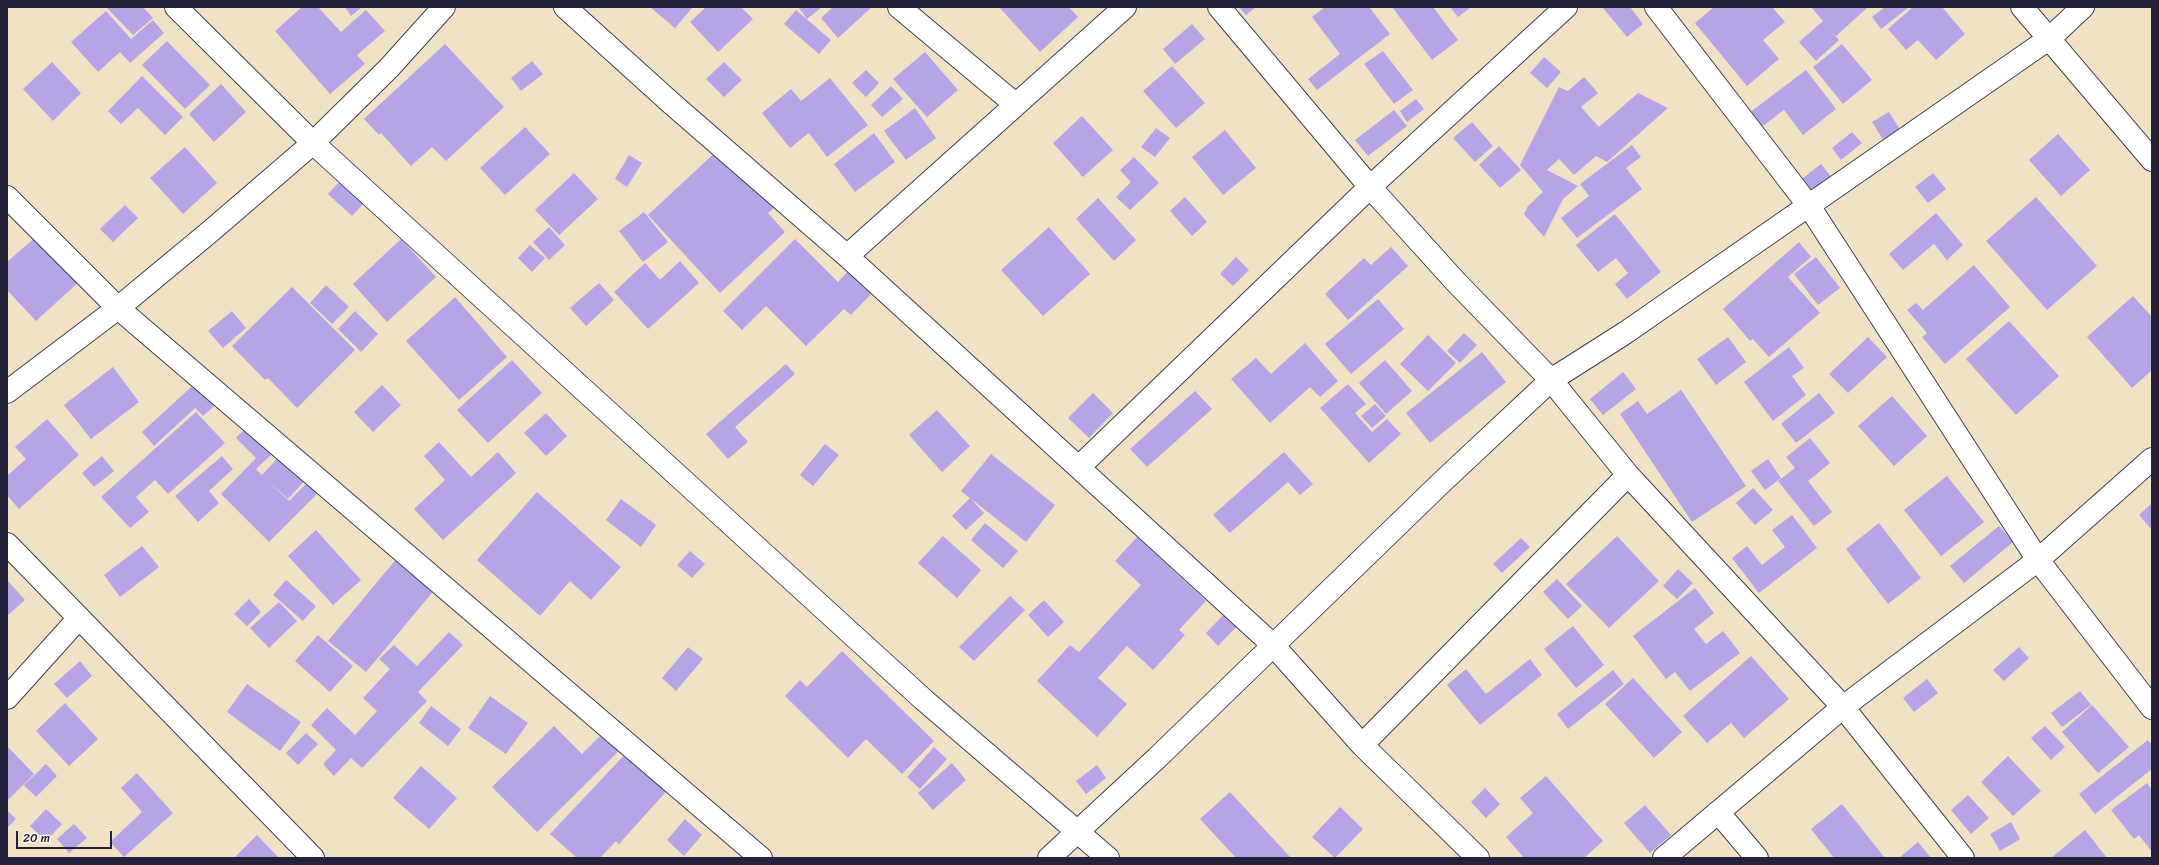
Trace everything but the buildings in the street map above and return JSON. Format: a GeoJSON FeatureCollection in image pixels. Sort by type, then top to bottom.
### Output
{"type":"FeatureCollection","features":[{"type":"Feature","properties":{"kind":"street"},"geometry":{"type":"LineString","coordinates":[[176,7],[313,143],[924,700],[1108,858]]}},
{"type":"Feature","properties":{"kind":"street"},"geometry":{"type":"LineString","coordinates":[[7,392],[118,308],[313,143],[389,68],[444,7]]}},
{"type":"Feature","properties":{"kind":"street"},"geometry":{"type":"LineString","coordinates":[[566,7],[670,102],[847,256],[1273,645],[1362,745],[1478,858]]}},
{"type":"Feature","properties":{"kind":"street"},"geometry":{"type":"LineString","coordinates":[[899,7],[1015,104]]}},
{"type":"Feature","properties":{"kind":"street"},"geometry":{"type":"LineString","coordinates":[[847,256],[1125,7]]}},
{"type":"Feature","properties":{"kind":"street"},"geometry":{"type":"LineString","coordinates":[[1219,7],[1370,187],[1455,281],[1551,380],[1628,474],[1843,707],[1963,858]]}},
{"type":"Feature","properties":{"kind":"street"},"geometry":{"type":"LineString","coordinates":[[1079,467],[1370,187],[1566,7]]}},
{"type":"Feature","properties":{"kind":"street"},"geometry":{"type":"LineString","coordinates":[[1656,7],[1809,206],[2038,560],[2152,708]]}},
{"type":"Feature","properties":{"kind":"street"},"geometry":{"type":"LineString","coordinates":[[2022,7],[2050,38],[2152,160]]}},
{"type":"Feature","properties":{"kind":"street"},"geometry":{"type":"LineString","coordinates":[[1049,858],[1078,833],[1436,488],[1551,380],[1625,333],[2050,38],[2083,7]]}},
{"type":"Feature","properties":{"kind":"street"},"geometry":{"type":"LineString","coordinates":[[7,197],[118,308],[761,858]]}},
{"type":"Feature","properties":{"kind":"street"},"geometry":{"type":"LineString","coordinates":[[1664,858],[1843,707],[2038,560],[2152,459]]}},
{"type":"Feature","properties":{"kind":"street"},"geometry":{"type":"LineString","coordinates":[[1362,745],[1628,474]]}},
{"type":"Feature","properties":{"kind":"street"},"geometry":{"type":"LineString","coordinates":[[7,544],[313,858]]}},
{"type":"Feature","properties":{"kind":"street"},"geometry":{"type":"LineString","coordinates":[[7,698],[79,618]]}},
{"type":"Feature","properties":{"kind":"street"},"geometry":{"type":"LineString","coordinates":[[1718,812],[1757,858]]}}]}
